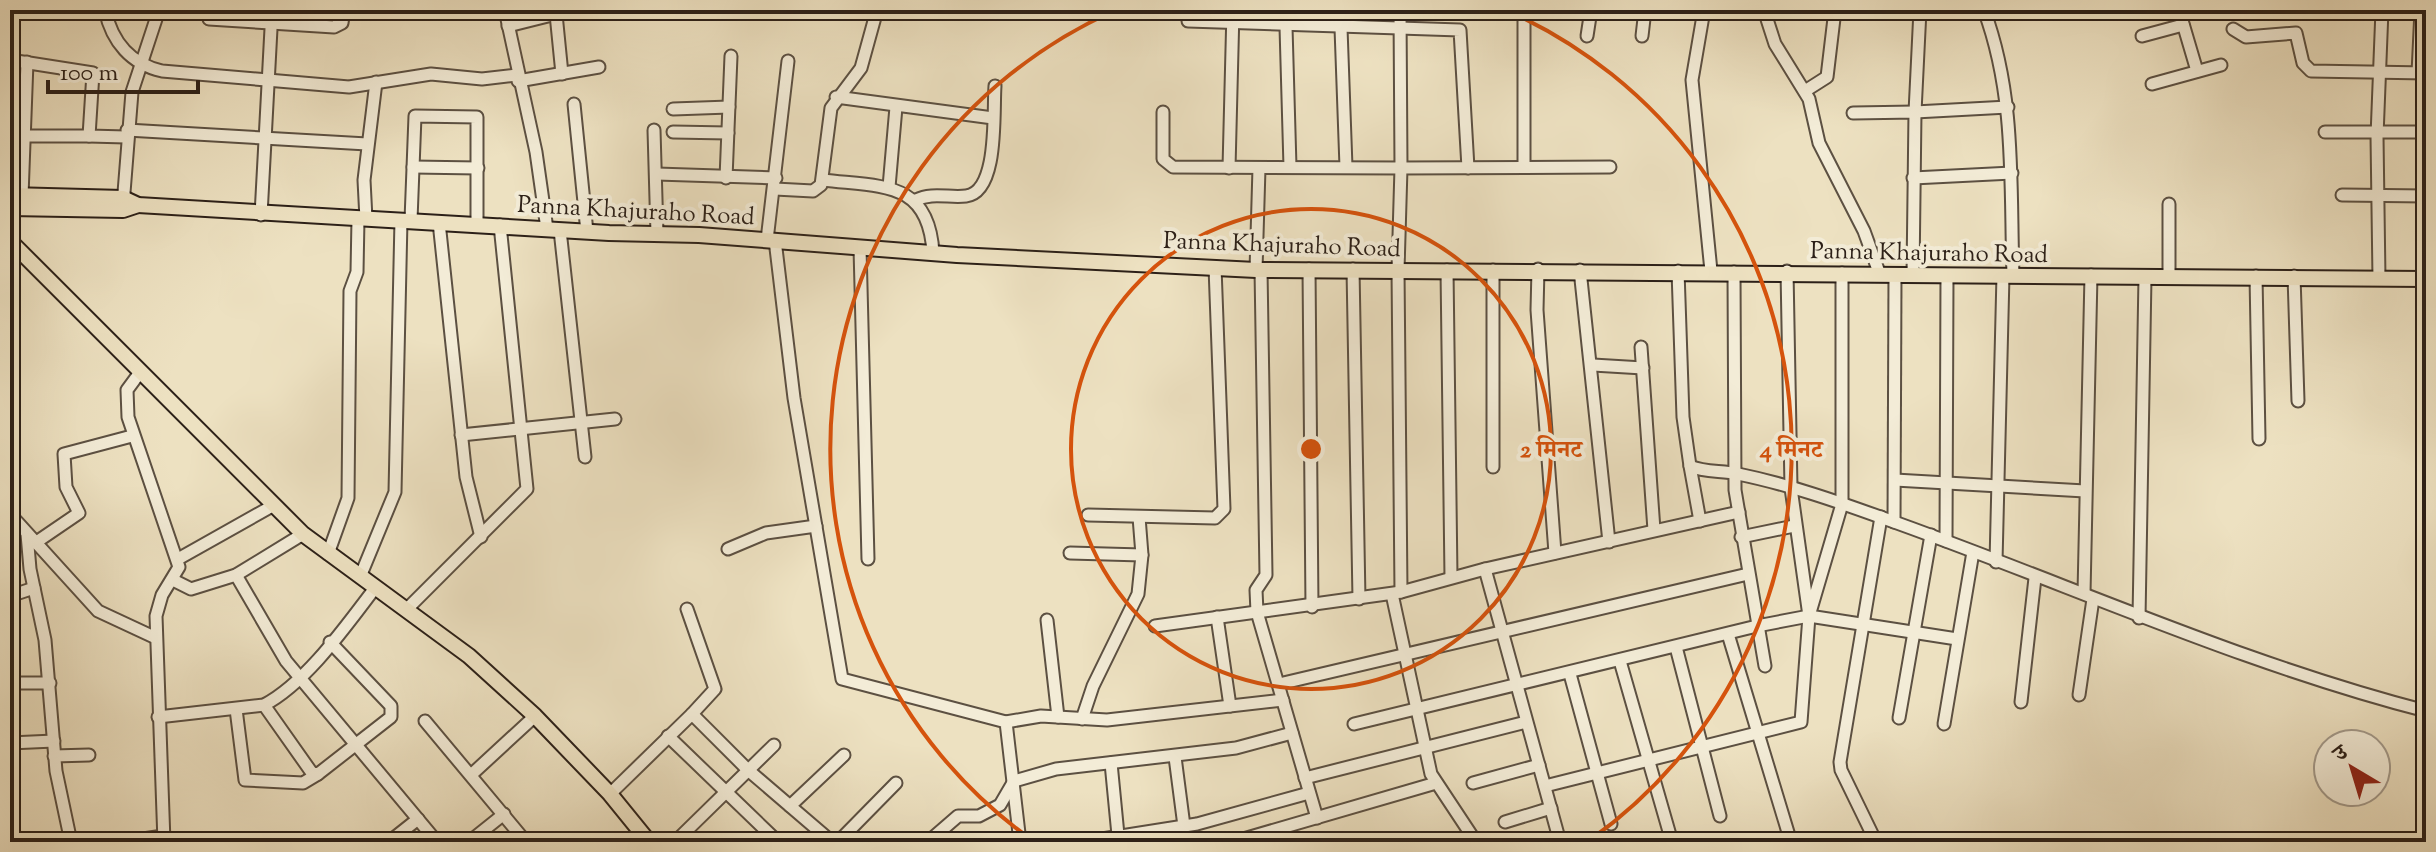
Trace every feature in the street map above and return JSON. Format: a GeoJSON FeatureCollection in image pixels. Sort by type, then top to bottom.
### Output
{"type":"FeatureCollection","features":[{"type":"Feature","properties":{"kind":"main road","name":"Panna Khajuraho Road"},"geometry":{"type":"LineString","coordinates":[[16,195],[261,215],[477,223],[933,253],[1258,270],[1538,269],[1787,271],[1913,276],[2426,279]]}},
{"type":"Feature","properties":{"kind":"main road","name":"Panna Khajuraho Road"},"geometry":{"type":"LineString","coordinates":[[10,208],[123,204]]}},
{"type":"Feature","properties":{"kind":"main road"},"geometry":{"type":"LineString","coordinates":[[10,241],[303,534],[469,656],[535,716],[610,794],[649,842]]}},
{"type":"Feature","properties":{"kind":"street"},"geometry":{"type":"LineString","coordinates":[[105,10],[119,41],[139,66],[269,82],[349,87],[431,74],[482,79],[517,78],[599,67]]}},
{"type":"Feature","properties":{"kind":"street"},"geometry":{"type":"LineString","coordinates":[[123,204],[126,133],[139,66],[159,10]]}},
{"type":"Feature","properties":{"kind":"street"},"geometry":{"type":"LineString","coordinates":[[209,19],[272,16],[334,27],[342,23],[344,10]]}},
{"type":"Feature","properties":{"kind":"street"},"geometry":{"type":"LineString","coordinates":[[505,10],[517,78],[554,229],[585,457]]}},
{"type":"Feature","properties":{"kind":"street"},"geometry":{"type":"LineString","coordinates":[[508,26],[556,12],[580,10]]}},
{"type":"Feature","properties":{"kind":"street"},"geometry":{"type":"LineString","coordinates":[[657,174],[775,183],[813,191],[818,189],[823,180],[831,108],[836,97],[861,68],[877,10]]}},
{"type":"Feature","properties":{"kind":"street"},"geometry":{"type":"LineString","coordinates":[[1400,10],[1397,593],[1405,655],[1436,783],[1474,840],[1456,842]]}},
{"type":"Feature","properties":{"kind":"street"},"geometry":{"type":"LineString","coordinates":[[1524,10],[1524,166]]}},
{"type":"Feature","properties":{"kind":"street"},"geometry":{"type":"LineString","coordinates":[[1587,36],[1591,10]]}},
{"type":"Feature","properties":{"kind":"street"},"geometry":{"type":"LineString","coordinates":[[1642,36],[1645,10]]}},
{"type":"Feature","properties":{"kind":"street"},"geometry":{"type":"LineString","coordinates":[[1704,10],[1692,80],[1711,271]]}},
{"type":"Feature","properties":{"kind":"street"},"geometry":{"type":"LineString","coordinates":[[1764,10],[1775,44],[1805,91],[1819,143],[1888,275],[1894,522]]}},
{"type":"Feature","properties":{"kind":"street"},"geometry":{"type":"LineString","coordinates":[[1805,91],[1827,77],[1835,10]]}},
{"type":"Feature","properties":{"kind":"street"},"geometry":{"type":"LineString","coordinates":[[1913,276],[1913,178],[1920,10]]}},
{"type":"Feature","properties":{"kind":"street"},"geometry":{"type":"LineString","coordinates":[[1984,10],[2002,68],[2012,173],[1996,562]]}},
{"type":"Feature","properties":{"kind":"street"},"geometry":{"type":"LineString","coordinates":[[2179,10],[2197,71]]}},
{"type":"Feature","properties":{"kind":"street"},"geometry":{"type":"LineString","coordinates":[[2379,279],[2377,131],[2382,10]]}},
{"type":"Feature","properties":{"kind":"street"},"geometry":{"type":"LineString","coordinates":[[2233,29],[2246,37],[2296,33],[2303,63],[2311,71],[2422,73],[2421,10]]}},
{"type":"Feature","properties":{"kind":"street"},"geometry":{"type":"LineString","coordinates":[[556,12],[562,74]]}},
{"type":"Feature","properties":{"kind":"street"},"geometry":{"type":"LineString","coordinates":[[261,215],[272,16]]}},
{"type":"Feature","properties":{"kind":"street"},"geometry":{"type":"LineString","coordinates":[[1188,21],[1233,16],[1286,27],[1400,27],[1462,33],[1468,168]]}},
{"type":"Feature","properties":{"kind":"street"},"geometry":{"type":"LineString","coordinates":[[1229,168],[1233,16]]}},
{"type":"Feature","properties":{"kind":"street"},"geometry":{"type":"LineString","coordinates":[[2142,36],[2183,25]]}},
{"type":"Feature","properties":{"kind":"street"},"geometry":{"type":"LineString","coordinates":[[1286,27],[1290,167]]}},
{"type":"Feature","properties":{"kind":"street"},"geometry":{"type":"LineString","coordinates":[[1341,28],[1346,167]]}},
{"type":"Feature","properties":{"kind":"street"},"geometry":{"type":"LineString","coordinates":[[726,178],[731,56]]}},
{"type":"Feature","properties":{"kind":"street"},"geometry":{"type":"LineString","coordinates":[[10,60],[93,73],[89,136]]}},
{"type":"Feature","properties":{"kind":"street"},"geometry":{"type":"LineString","coordinates":[[788,61],[771,240],[844,682],[1006,722],[1041,716],[1107,720],[1283,700]]}},
{"type":"Feature","properties":{"kind":"street"},"geometry":{"type":"LineString","coordinates":[[16,195],[25,137],[27,62]]}},
{"type":"Feature","properties":{"kind":"street"},"geometry":{"type":"LineString","coordinates":[[2152,84],[2221,65]]}},
{"type":"Feature","properties":{"kind":"street"},"geometry":{"type":"LineString","coordinates":[[328,554],[348,498],[350,291],[357,272],[367,144],[376,82]]}},
{"type":"Feature","properties":{"kind":"street"},"geometry":{"type":"LineString","coordinates":[[916,200],[929,196],[967,196],[982,188],[990,167],[995,86]]}},
{"type":"Feature","properties":{"kind":"street"},"geometry":{"type":"LineString","coordinates":[[836,97],[993,118]]}},
{"type":"Feature","properties":{"kind":"street"},"geometry":{"type":"LineString","coordinates":[[574,104],[587,232]]}},
{"type":"Feature","properties":{"kind":"street"},"geometry":{"type":"LineString","coordinates":[[673,109],[729,107]]}},
{"type":"Feature","properties":{"kind":"street"},"geometry":{"type":"LineString","coordinates":[[889,187],[896,107]]}},
{"type":"Feature","properties":{"kind":"street"},"geometry":{"type":"LineString","coordinates":[[1853,113],[2008,107]]}},
{"type":"Feature","properties":{"kind":"street"},"geometry":{"type":"LineString","coordinates":[[1163,112],[1163,159],[1173,167],[1610,167]]}},
{"type":"Feature","properties":{"kind":"street"},"geometry":{"type":"LineString","coordinates":[[360,577],[395,492],[406,220],[413,167],[414,119],[433,116],[478,118],[477,223]]}},
{"type":"Feature","properties":{"kind":"street"},"geometry":{"type":"LineString","coordinates":[[654,130],[657,234]]}},
{"type":"Feature","properties":{"kind":"street"},"geometry":{"type":"LineString","coordinates":[[673,132],[728,133]]}},
{"type":"Feature","properties":{"kind":"street"},"geometry":{"type":"LineString","coordinates":[[2325,132],[2426,132]]}},
{"type":"Feature","properties":{"kind":"street"},"geometry":{"type":"LineString","coordinates":[[10,136],[126,133],[367,144]]}},
{"type":"Feature","properties":{"kind":"street"},"geometry":{"type":"LineString","coordinates":[[413,167],[478,168]]}},
{"type":"Feature","properties":{"kind":"street"},"geometry":{"type":"LineString","coordinates":[[1259,168],[1258,270],[1266,575],[1256,590],[1257,612],[1317,818]]}},
{"type":"Feature","properties":{"kind":"street"},"geometry":{"type":"LineString","coordinates":[[1913,178],[2012,173]]}},
{"type":"Feature","properties":{"kind":"street"},"geometry":{"type":"LineString","coordinates":[[823,180],[889,187],[916,200],[926,214],[933,253]]}},
{"type":"Feature","properties":{"kind":"street"},"geometry":{"type":"LineString","coordinates":[[2342,195],[2426,196]]}},
{"type":"Feature","properties":{"kind":"street"},"geometry":{"type":"LineString","coordinates":[[2169,204],[2169,276]]}},
{"type":"Feature","properties":{"kind":"street"},"geometry":{"type":"LineString","coordinates":[[439,222],[466,477],[481,537]]}},
{"type":"Feature","properties":{"kind":"street"},"geometry":{"type":"LineString","coordinates":[[407,609],[527,489],[500,225]]}},
{"type":"Feature","properties":{"kind":"street"},"geometry":{"type":"LineString","coordinates":[[860,248],[868,559]]}},
{"type":"Feature","properties":{"kind":"street"},"geometry":{"type":"LineString","coordinates":[[1088,515],[1215,518],[1224,509],[1215,267]]}},
{"type":"Feature","properties":{"kind":"street"},"geometry":{"type":"LineString","coordinates":[[1309,269],[1312,607]]}},
{"type":"Feature","properties":{"kind":"street"},"geometry":{"type":"LineString","coordinates":[[1353,269],[1359,599]]}},
{"type":"Feature","properties":{"kind":"street"},"geometry":{"type":"LineString","coordinates":[[1538,269],[1537,310],[1555,553]]}},
{"type":"Feature","properties":{"kind":"street"},"geometry":{"type":"LineString","coordinates":[[1447,270],[1451,577]]}},
{"type":"Feature","properties":{"kind":"street"},"geometry":{"type":"LineString","coordinates":[[1493,270],[1493,467]]}},
{"type":"Feature","properties":{"kind":"street"},"geometry":{"type":"LineString","coordinates":[[1580,270],[1593,365],[1609,542]]}},
{"type":"Feature","properties":{"kind":"street"},"geometry":{"type":"LineString","coordinates":[[1678,271],[1683,417],[1700,521]]}},
{"type":"Feature","properties":{"kind":"street"},"geometry":{"type":"LineString","coordinates":[[1545,786],[1757,731],[1798,725],[1803,719],[1809,616],[1791,488],[1787,271]]}},
{"type":"Feature","properties":{"kind":"street"},"geometry":{"type":"LineString","coordinates":[[1734,272],[1739,512],[1765,666]]}},
{"type":"Feature","properties":{"kind":"street"},"geometry":{"type":"LineString","coordinates":[[1809,616],[1842,504],[1842,273]]}},
{"type":"Feature","properties":{"kind":"street"},"geometry":{"type":"LineString","coordinates":[[1946,541],[1947,275]]}},
{"type":"Feature","properties":{"kind":"street"},"geometry":{"type":"LineString","coordinates":[[2079,695],[2088,596],[2085,491],[2091,275]]}},
{"type":"Feature","properties":{"kind":"street"},"geometry":{"type":"LineString","coordinates":[[2256,276],[2259,439]]}},
{"type":"Feature","properties":{"kind":"street"},"geometry":{"type":"LineString","coordinates":[[2294,276],[2298,401]]}},
{"type":"Feature","properties":{"kind":"street"},"geometry":{"type":"LineString","coordinates":[[2139,618],[2145,277]]}},
{"type":"Feature","properties":{"kind":"street"},"geometry":{"type":"LineString","coordinates":[[1641,347],[1654,530]]}},
{"type":"Feature","properties":{"kind":"street"},"geometry":{"type":"LineString","coordinates":[[1593,365],[1643,368]]}},
{"type":"Feature","properties":{"kind":"street"},"geometry":{"type":"LineString","coordinates":[[123,842],[164,839],[156,638],[158,604],[173,580],[178,559],[164,532],[132,436],[127,390],[141,371]]}},
{"type":"Feature","properties":{"kind":"street"},"geometry":{"type":"LineString","coordinates":[[461,435],[615,419]]}},
{"type":"Feature","properties":{"kind":"street"},"geometry":{"type":"LineString","coordinates":[[31,538],[79,513],[66,487],[64,454],[132,436]]}},
{"type":"Feature","properties":{"kind":"street"},"geometry":{"type":"LineString","coordinates":[[1690,466],[1736,473],[1842,504],[1931,535],[2139,618],[2238,649],[2350,691],[2426,711]]}},
{"type":"Feature","properties":{"kind":"street"},"geometry":{"type":"LineString","coordinates":[[1895,480],[2085,491]]}},
{"type":"Feature","properties":{"kind":"street"},"geometry":{"type":"LineString","coordinates":[[178,559],[274,505]]}},
{"type":"Feature","properties":{"kind":"street"},"geometry":{"type":"LineString","coordinates":[[1155,626],[1397,593],[1451,577],[1739,512]]}},
{"type":"Feature","properties":{"kind":"street"},"geometry":{"type":"LineString","coordinates":[[10,514],[98,611],[156,638]]}},
{"type":"Feature","properties":{"kind":"street"},"geometry":{"type":"LineString","coordinates":[[1082,719],[1097,676],[1138,594],[1142,555],[1139,517]]}},
{"type":"Feature","properties":{"kind":"street"},"geometry":{"type":"LineString","coordinates":[[1876,842],[1841,770],[1881,517]]}},
{"type":"Feature","properties":{"kind":"street"},"geometry":{"type":"LineString","coordinates":[[728,549],[766,533],[816,526]]}},
{"type":"Feature","properties":{"kind":"street"},"geometry":{"type":"LineString","coordinates":[[1741,537],[1794,526]]}},
{"type":"Feature","properties":{"kind":"street"},"geometry":{"type":"LineString","coordinates":[[173,580],[191,589],[236,575],[303,534]]}},
{"type":"Feature","properties":{"kind":"street"},"geometry":{"type":"LineString","coordinates":[[1899,718],[1931,535]]}},
{"type":"Feature","properties":{"kind":"street"},"geometry":{"type":"LineString","coordinates":[[31,538],[34,588],[50,683],[54,756],[71,842]]}},
{"type":"Feature","properties":{"kind":"street"},"geometry":{"type":"LineString","coordinates":[[1944,724],[1973,552]]}},
{"type":"Feature","properties":{"kind":"street"},"geometry":{"type":"LineString","coordinates":[[1070,553],[1142,555]]}},
{"type":"Feature","properties":{"kind":"street"},"geometry":{"type":"LineString","coordinates":[[1485,569],[1560,842]]}},
{"type":"Feature","properties":{"kind":"street"},"geometry":{"type":"LineString","coordinates":[[1279,684],[1748,574]]}},
{"type":"Feature","properties":{"kind":"street"},"geometry":{"type":"LineString","coordinates":[[236,575],[267,635],[437,842]]}},
{"type":"Feature","properties":{"kind":"street"},"geometry":{"type":"LineString","coordinates":[[2021,702],[2035,578]]}},
{"type":"Feature","properties":{"kind":"street"},"geometry":{"type":"LineString","coordinates":[[10,596],[34,588]]}},
{"type":"Feature","properties":{"kind":"street"},"geometry":{"type":"LineString","coordinates":[[158,717],[264,705],[300,677],[375,588]]}},
{"type":"Feature","properties":{"kind":"street"},"geometry":{"type":"LineString","coordinates":[[610,794],[715,689],[687,609]]}},
{"type":"Feature","properties":{"kind":"street"},"geometry":{"type":"LineString","coordinates":[[1354,724],[1809,616],[1957,639]]}},
{"type":"Feature","properties":{"kind":"street"},"geometry":{"type":"LineString","coordinates":[[1217,617],[1230,706]]}},
{"type":"Feature","properties":{"kind":"street"},"geometry":{"type":"LineString","coordinates":[[1047,620],[1058,717]]}},
{"type":"Feature","properties":{"kind":"street"},"geometry":{"type":"LineString","coordinates":[[1728,634],[1790,839]]}},
{"type":"Feature","properties":{"kind":"street"},"geometry":{"type":"LineString","coordinates":[[236,709],[245,780],[303,783],[318,774],[391,717],[393,711],[330,642]]}},
{"type":"Feature","properties":{"kind":"street"},"geometry":{"type":"LineString","coordinates":[[1676,647],[1720,816]]}},
{"type":"Feature","properties":{"kind":"street"},"geometry":{"type":"LineString","coordinates":[[1620,661],[1672,842]]}},
{"type":"Feature","properties":{"kind":"street"},"geometry":{"type":"LineString","coordinates":[[1570,674],[1611,824]]}},
{"type":"Feature","properties":{"kind":"street"},"geometry":{"type":"LineString","coordinates":[[10,683],[50,683]]}},
{"type":"Feature","properties":{"kind":"street"},"geometry":{"type":"LineString","coordinates":[[264,705],[312,773],[318,774]]}},
{"type":"Feature","properties":{"kind":"street"},"geometry":{"type":"LineString","coordinates":[[692,714],[748,770],[835,842],[896,783]]}},
{"type":"Feature","properties":{"kind":"street"},"geometry":{"type":"LineString","coordinates":[[471,775],[535,716]]}},
{"type":"Feature","properties":{"kind":"street"},"geometry":{"type":"LineString","coordinates":[[425,721],[526,842]]}},
{"type":"Feature","properties":{"kind":"street"},"geometry":{"type":"LineString","coordinates":[[1006,722],[1020,842]]}},
{"type":"Feature","properties":{"kind":"street"},"geometry":{"type":"LineString","coordinates":[[1305,778],[1526,722]]}},
{"type":"Feature","properties":{"kind":"street"},"geometry":{"type":"LineString","coordinates":[[928,842],[958,816],[979,816],[1000,805],[1014,781],[1043,772],[1236,748],[1292,733]]}},
{"type":"Feature","properties":{"kind":"street"},"geometry":{"type":"LineString","coordinates":[[668,736],[724,794],[778,842]]}},
{"type":"Feature","properties":{"kind":"street"},"geometry":{"type":"LineString","coordinates":[[10,743],[54,741]]}},
{"type":"Feature","properties":{"kind":"street"},"geometry":{"type":"LineString","coordinates":[[675,842],[774,745]]}},
{"type":"Feature","properties":{"kind":"street"},"geometry":{"type":"LineString","coordinates":[[54,756],[89,755]]}},
{"type":"Feature","properties":{"kind":"street"},"geometry":{"type":"LineString","coordinates":[[790,806],[844,755]]}},
{"type":"Feature","properties":{"kind":"street"},"geometry":{"type":"LineString","coordinates":[[1175,757],[1184,826]]}},
{"type":"Feature","properties":{"kind":"street"},"geometry":{"type":"LineString","coordinates":[[1111,763],[1118,835]]}},
{"type":"Feature","properties":{"kind":"street"},"geometry":{"type":"LineString","coordinates":[[1473,783],[1539,765]]}},
{"type":"Feature","properties":{"kind":"street"},"geometry":{"type":"LineString","coordinates":[[1233,842],[1255,839],[1436,783]]}},
{"type":"Feature","properties":{"kind":"street"},"geometry":{"type":"LineString","coordinates":[[1083,842],[1184,826],[1309,793]]}},
{"type":"Feature","properties":{"kind":"street"},"geometry":{"type":"LineString","coordinates":[[1505,822],[1551,808]]}},
{"type":"Feature","properties":{"kind":"street"},"geometry":{"type":"LineString","coordinates":[[469,842],[504,814]]}},
{"type":"Feature","properties":{"kind":"street"},"geometry":{"type":"LineString","coordinates":[[389,842],[418,819]]}}]}
